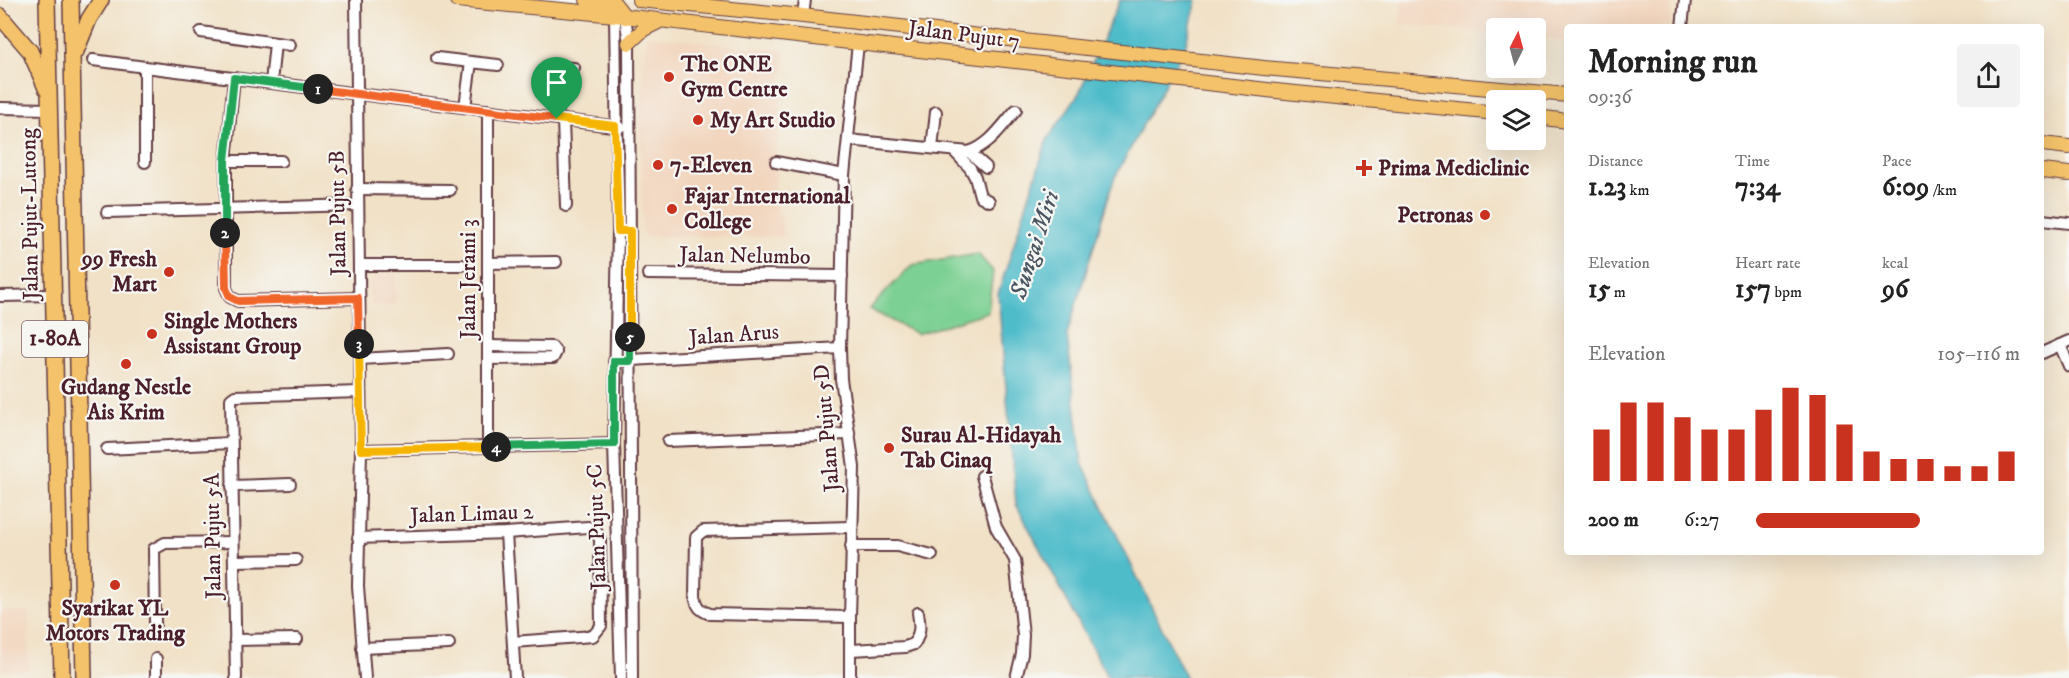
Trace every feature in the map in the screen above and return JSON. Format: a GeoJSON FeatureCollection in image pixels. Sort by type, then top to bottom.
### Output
{"type":"FeatureCollection","features":[{"type":"Feature","properties":{"kind":"highway","name":"Jalan Pujut-Lutong"},"geometry":{"type":"LineString","coordinates":[[47,0],[62,678]]}},
{"type":"Feature","properties":{"kind":"highway","name":"Jalan Pujut-Lutong"},"geometry":{"type":"LineString","coordinates":[[71,0],[84,678]]}},
{"type":"Feature","properties":{"kind":"highway"},"geometry":{"type":"LineString","coordinates":[[73,62],[84,31],[100,0]]}},
{"type":"Feature","properties":{"kind":"highway"},"geometry":{"type":"LineString","coordinates":[[0,16],[30,51],[50,103]]}},
{"type":"Feature","properties":{"kind":"main road","name":"Jalan Pujut 7"},"geometry":{"type":"LineString","coordinates":[[457,0],[620,16],[1072,69],[1486,112]]}},
{"type":"Feature","properties":{"kind":"main road"},"geometry":{"type":"LineString","coordinates":[[587,0],[614,3],[620,16]]}},
{"type":"Feature","properties":{"kind":"main road","name":"Jalan Pujut 7"},"geometry":{"type":"LineString","coordinates":[[639,0],[803,16],[1264,68],[1564,95]]}},
{"type":"Feature","properties":{"kind":"main road"},"geometry":{"type":"LineString","coordinates":[[629,43],[644,28],[660,21]]}},
{"type":"Feature","properties":{"kind":"main road"},"geometry":{"type":"LineString","coordinates":[[1546,118],[1564,120]]}},
{"type":"Feature","properties":{"kind":"main road"},"geometry":{"type":"LineString","coordinates":[[2044,144],[2069,147]]}},
{"type":"Feature","properties":{"kind":"main road"},"geometry":{"type":"LineString","coordinates":[[2044,171],[2069,174]]}},
{"type":"Feature","properties":{"kind":"street","name":"Jalan Pujut 5B"},"geometry":{"type":"LineString","coordinates":[[356,0],[361,450],[357,586],[365,678]]}},
{"type":"Feature","properties":{"kind":"street"},"geometry":{"type":"LineString","coordinates":[[803,16],[806,0]]}},
{"type":"Feature","properties":{"kind":"street"},"geometry":{"type":"LineString","coordinates":[[1683,24],[1685,0]]}},
{"type":"Feature","properties":{"kind":"street","name":"Jalan Pujut 5C"},"geometry":{"type":"LineString","coordinates":[[620,16],[629,43],[629,127],[614,361],[614,444],[621,678]]}},
{"type":"Feature","properties":{"kind":"street","name":"Jalan Pujut 5C"},"geometry":{"type":"LineString","coordinates":[[620,16],[615,126],[624,231],[630,361],[632,678]]}},
{"type":"Feature","properties":{"kind":"street"},"geometry":{"type":"LineString","coordinates":[[201,32],[290,45]]}},
{"type":"Feature","properties":{"kind":"street"},"geometry":{"type":"LineString","coordinates":[[271,83],[275,43]]}},
{"type":"Feature","properties":{"kind":"street","name":"Jalan Pujut 5D"},"geometry":{"type":"LineString","coordinates":[[850,678],[851,527],[854,467],[841,379],[840,348],[844,175],[858,44]]}},
{"type":"Feature","properties":{"kind":"street"},"geometry":{"type":"LineString","coordinates":[[437,58],[498,65]]}},
{"type":"Feature","properties":{"kind":"street"},"geometry":{"type":"LineString","coordinates":[[93,60],[629,127]]}},
{"type":"Feature","properties":{"kind":"street"},"geometry":{"type":"LineString","coordinates":[[465,107],[471,62]]}},
{"type":"Feature","properties":{"kind":"street"},"geometry":{"type":"LineString","coordinates":[[146,67],[146,162]]}},
{"type":"Feature","properties":{"kind":"street"},"geometry":{"type":"LineString","coordinates":[[547,67],[574,68]]}},
{"type":"Feature","properties":{"kind":"street"},"geometry":{"type":"LineString","coordinates":[[561,67],[560,119],[566,206]]}},
{"type":"Feature","properties":{"kind":"street"},"geometry":{"type":"LineString","coordinates":[[234,78],[225,161],[226,288],[230,297],[238,301],[358,298]]}},
{"type":"Feature","properties":{"kind":"street"},"geometry":{"type":"LineString","coordinates":[[616,91],[628,90]]}},
{"type":"Feature","properties":{"kind":"street"},"geometry":{"type":"LineString","coordinates":[[0,108],[50,103]]}},
{"type":"Feature","properties":{"kind":"street","name":"Jalan Jerami 3"},"geometry":{"type":"LineString","coordinates":[[488,110],[488,447]]}},
{"type":"Feature","properties":{"kind":"street"},"geometry":{"type":"LineString","coordinates":[[848,140],[969,152],[990,141],[1016,110]]}},
{"type":"Feature","properties":{"kind":"street"},"geometry":{"type":"LineString","coordinates":[[932,148],[936,112]]}},
{"type":"Feature","properties":{"kind":"street"},"geometry":{"type":"LineString","coordinates":[[954,151],[970,168],[980,196],[989,201]]}},
{"type":"Feature","properties":{"kind":"street"},"geometry":{"type":"LineString","coordinates":[[969,152],[986,167]]}},
{"type":"Feature","properties":{"kind":"street"},"geometry":{"type":"LineString","coordinates":[[225,161],[281,161]]}},
{"type":"Feature","properties":{"kind":"street"},"geometry":{"type":"LineString","coordinates":[[776,162],[844,175]]}},
{"type":"Feature","properties":{"kind":"street"},"geometry":{"type":"LineString","coordinates":[[357,189],[450,190]]}},
{"type":"Feature","properties":{"kind":"street"},"geometry":{"type":"LineString","coordinates":[[107,212],[358,205]]}},
{"type":"Feature","properties":{"kind":"street"},"geometry":{"type":"LineString","coordinates":[[2044,220],[2069,223]]}},
{"type":"Feature","properties":{"kind":"street"},"geometry":{"type":"LineString","coordinates":[[488,263],[556,262]]}},
{"type":"Feature","properties":{"kind":"street"},"geometry":{"type":"LineString","coordinates":[[359,265],[462,265]]}},
{"type":"Feature","properties":{"kind":"street","name":"Jalan Nelumbo"},"geometry":{"type":"LineString","coordinates":[[648,274],[842,276]]}},
{"type":"Feature","properties":{"kind":"street"},"geometry":{"type":"LineString","coordinates":[[0,296],[54,295]]}},
{"type":"Feature","properties":{"kind":"street"},"geometry":{"type":"LineString","coordinates":[[2044,352],[2065,343],[2069,366]]}},
{"type":"Feature","properties":{"kind":"street"},"geometry":{"type":"LineString","coordinates":[[488,346],[552,347],[556,352],[553,358],[488,359]]}},
{"type":"Feature","properties":{"kind":"street","name":"Jalan Arus"},"geometry":{"type":"LineString","coordinates":[[614,361],[840,348]]}},
{"type":"Feature","properties":{"kind":"street"},"geometry":{"type":"LineString","coordinates":[[360,359],[448,354]]}},
{"type":"Feature","properties":{"kind":"street","name":"Jalan Pujut 5A"},"geometry":{"type":"LineString","coordinates":[[236,678],[231,399],[236,396],[360,392]]}},
{"type":"Feature","properties":{"kind":"street"},"geometry":{"type":"LineString","coordinates":[[668,441],[849,434]]}},
{"type":"Feature","properties":{"kind":"street"},"geometry":{"type":"LineString","coordinates":[[107,449],[231,444]]}},
{"type":"Feature","properties":{"kind":"street"},"geometry":{"type":"LineString","coordinates":[[361,450],[614,444]]}},
{"type":"Feature","properties":{"kind":"street"},"geometry":{"type":"LineString","coordinates":[[982,476],[996,527],[1015,560],[1023,635],[1022,654],[1016,678]]}},
{"type":"Feature","properties":{"kind":"street"},"geometry":{"type":"LineString","coordinates":[[232,486],[290,484]]}},
{"type":"Feature","properties":{"kind":"street","name":"Jalan Limau 2"},"geometry":{"type":"LineString","coordinates":[[358,538],[506,533],[588,527],[596,530],[600,540],[601,626],[598,632],[593,636],[513,642]]}},
{"type":"Feature","properties":{"kind":"street"},"geometry":{"type":"LineString","coordinates":[[850,617],[710,614],[700,610],[696,605],[695,596],[696,537],[703,531],[851,527]]}},
{"type":"Feature","properties":{"kind":"street"},"geometry":{"type":"LineString","coordinates":[[506,533],[515,678]]}},
{"type":"Feature","properties":{"kind":"street"},"geometry":{"type":"LineString","coordinates":[[155,624],[154,549],[165,543],[233,542]]}},
{"type":"Feature","properties":{"kind":"street"},"geometry":{"type":"LineString","coordinates":[[851,546],[897,546],[932,555]]}},
{"type":"Feature","properties":{"kind":"street"},"geometry":{"type":"LineString","coordinates":[[234,561],[296,560]]}},
{"type":"Feature","properties":{"kind":"street"},"geometry":{"type":"LineString","coordinates":[[851,650],[905,647],[914,644],[920,628],[918,613]]}},
{"type":"Feature","properties":{"kind":"street"},"geometry":{"type":"LineString","coordinates":[[235,640],[297,639]]}},
{"type":"Feature","properties":{"kind":"street"},"geometry":{"type":"LineString","coordinates":[[362,648],[448,644]]}},
{"type":"Feature","properties":{"kind":"street"},"geometry":{"type":"LineString","coordinates":[[156,659],[156,678]]}},
{"type":"Feature","properties":{"kind":"shaded area"},"geometry":{"type":"Polygon","coordinates":[[[1402,0],[1637,0],[1672,4],[1670,24],[1564,24],[1564,41],[1546,38],[1546,18],[1486,18],[1486,33],[1399,24],[1402,0]]]}},
{"type":"Feature","properties":{"kind":"shaded area"},"geometry":{"type":"Polygon","coordinates":[[[647,35],[785,51],[774,196],[778,214],[782,214],[783,237],[643,236],[640,127],[647,35]]]}},
{"type":"Feature","properties":{"kind":"shaded area"},"geometry":{"type":"Polygon","coordinates":[[[375,273],[396,273],[396,305],[370,306],[369,285],[375,273]]]}},
{"type":"Feature","properties":{"kind":"shaded area"},"geometry":{"type":"Polygon","coordinates":[[[0,611],[28,611],[29,670],[0,671],[0,611]]]}},
{"type":"Feature","properties":{"kind":"green space"},"geometry":{"type":"Polygon","coordinates":[[[978,254],[993,271],[988,312],[917,334],[869,309],[912,265],[978,254]]]}},
{"type":"Feature","properties":{"kind":"water","name":"Sungai Miri"},"geometry":{"type":"Polygon","coordinates":[[[1120,0],[1197,0],[1185,47],[1114,179],[1067,335],[1082,463],[1186,678],[1108,678],[1016,504],[998,294],[1047,140],[1079,93],[1120,0]]]}},
{"type":"Feature","properties":{"kind":"place","name":"The ONE Gym Centre"},"geometry":{"type":"Point","coordinates":[669,77]}},
{"type":"Feature","properties":{"kind":"place","name":"My Art Studio"},"geometry":{"type":"Point","coordinates":[698,120]}},
{"type":"Feature","properties":{"kind":"place","name":"7-Eleven"},"geometry":{"type":"Point","coordinates":[658,165]}},
{"type":"Feature","properties":{"kind":"place","name":"Prima Mediclinic"},"geometry":{"type":"Point","coordinates":[1364,168]}},
{"type":"Feature","properties":{"kind":"place","name":"Fajar International College"},"geometry":{"type":"Point","coordinates":[672,209]}},
{"type":"Feature","properties":{"kind":"place","name":"Petronas"},"geometry":{"type":"Point","coordinates":[1485,215]}},
{"type":"Feature","properties":{"kind":"place","name":"99 Fresh Mart"},"geometry":{"type":"Point","coordinates":[169,272]}},
{"type":"Feature","properties":{"kind":"place","name":"Single Mothers Assistant Group"},"geometry":{"type":"Point","coordinates":[152,334]}},
{"type":"Feature","properties":{"kind":"place","name":"Gudang Nestle Ais Krim"},"geometry":{"type":"Point","coordinates":[126,364]}},
{"type":"Feature","properties":{"kind":"place","name":"Surau Al-Hidayah Tab Cinaq"},"geometry":{"type":"Point","coordinates":[889,448]}},
{"type":"Feature","properties":{"kind":"place","name":"Syarikat YL Motors Trading"},"geometry":{"type":"Point","coordinates":[115,585]}},
{"type":"Feature","properties":{"kind":"route"},"geometry":{"type":"LineString","coordinates":[[234,78],[557,119],[615,126],[618,231],[630,231],[630,361],[614,361],[614,444],[361,450],[358,298],[238,301],[230,297],[226,288],[225,161],[234,78]]}}]}
